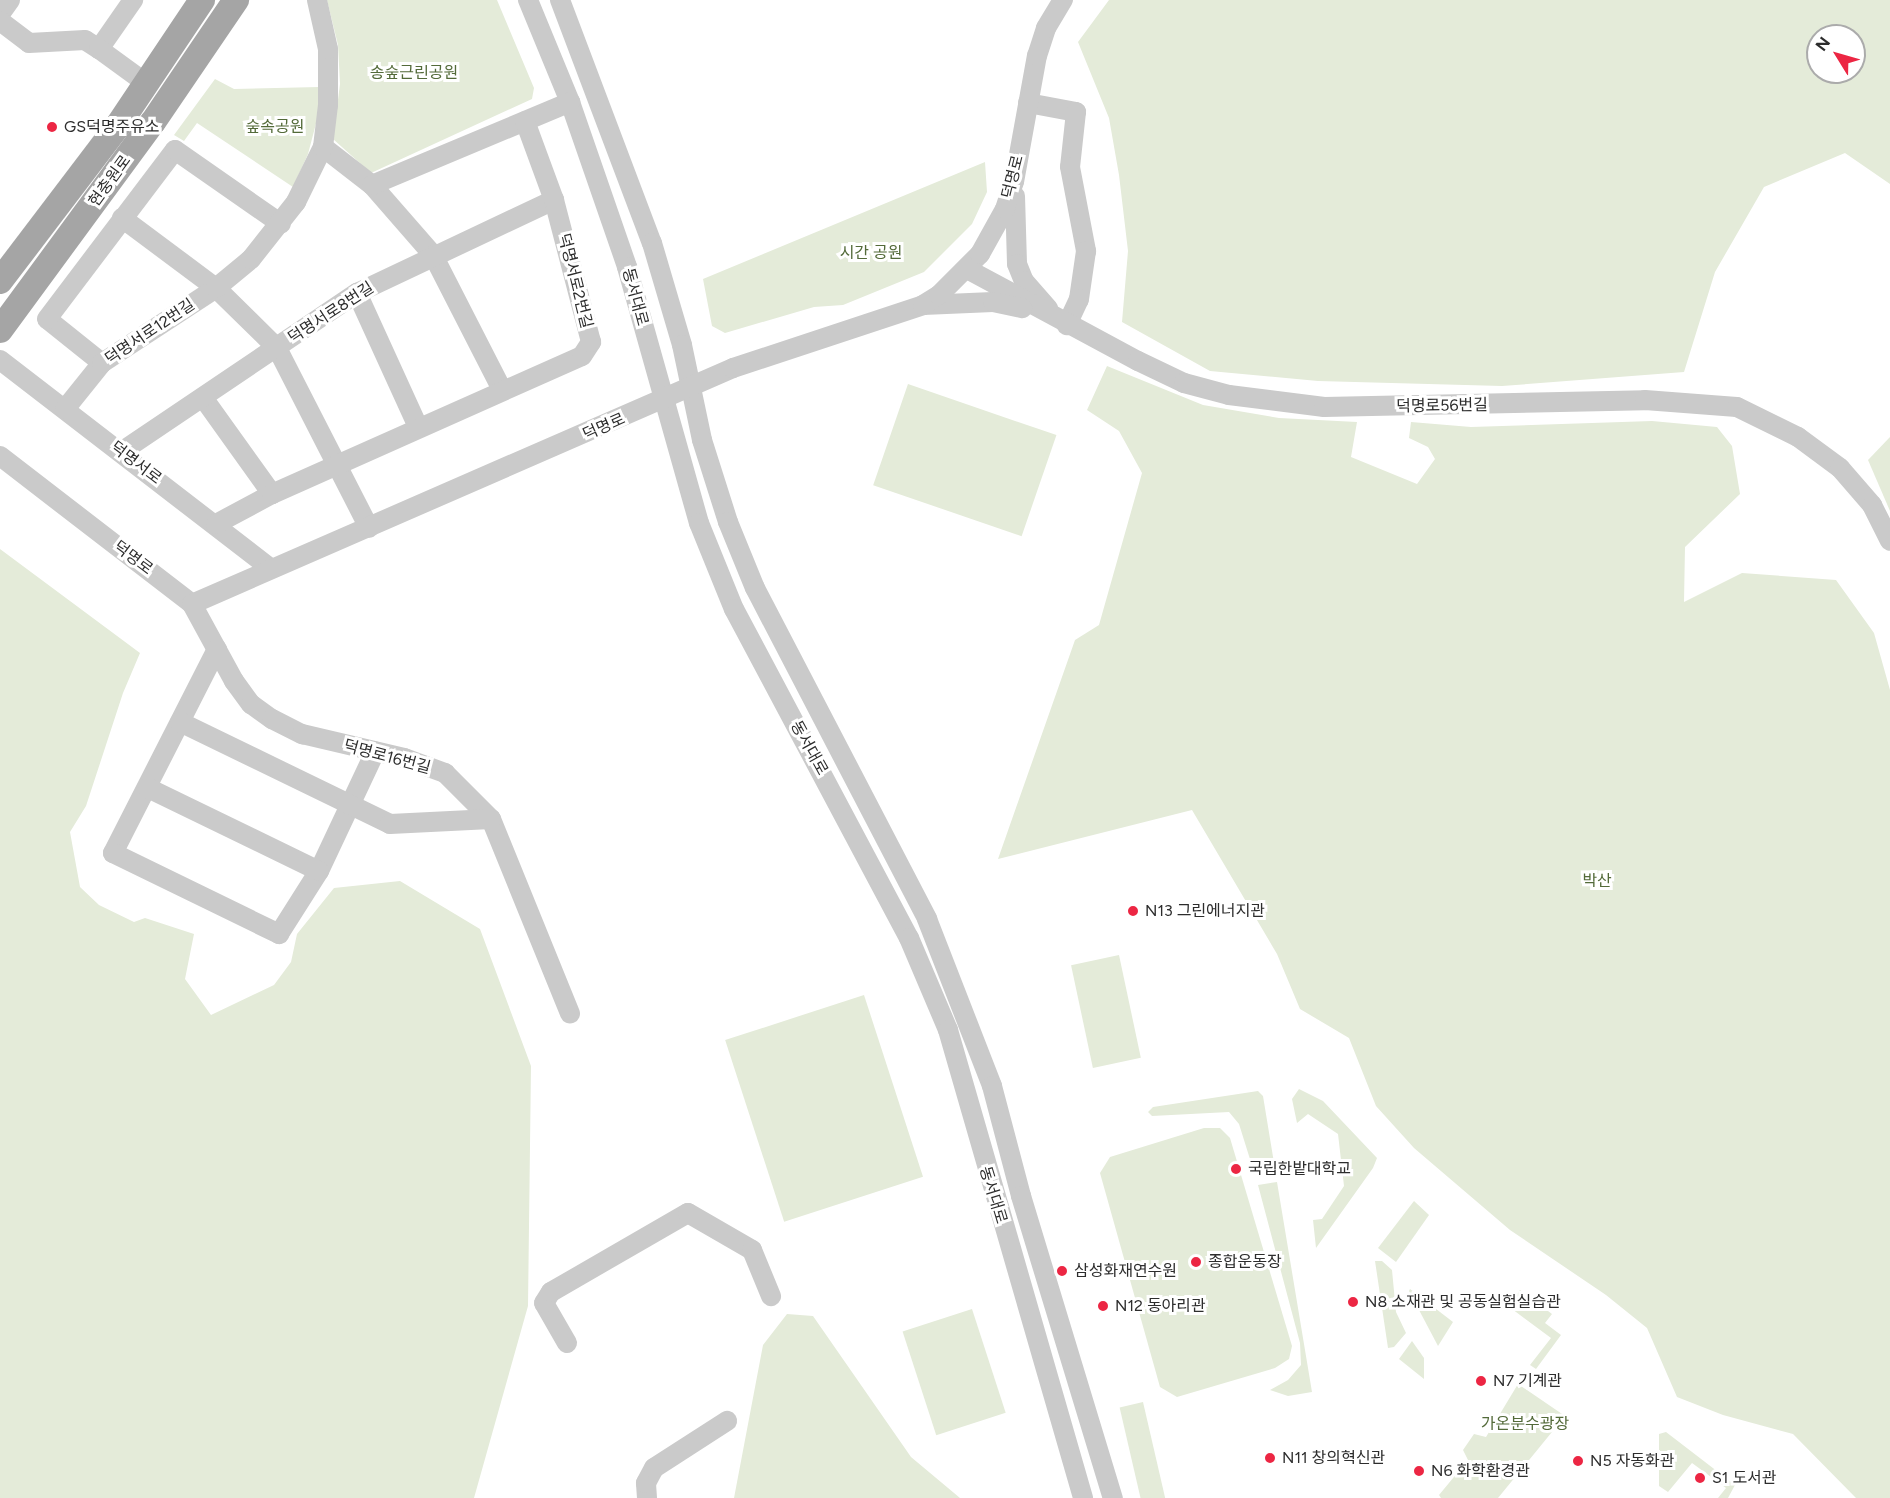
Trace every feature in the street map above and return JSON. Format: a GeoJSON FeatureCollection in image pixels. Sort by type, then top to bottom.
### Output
{"type":"FeatureCollection","features":[{"type":"Feature","properties":{"kind":"main road","name":"현충원로"},"geometry":{"type":"LineString","coordinates":[[0,281],[147,84],[202,0]]}},
{"type":"Feature","properties":{"kind":"main road","name":"현충원로"},"geometry":{"type":"LineString","coordinates":[[0,330],[153,122],[236,0]]}},
{"type":"Feature","properties":{"kind":"street"},"geometry":{"type":"LineString","coordinates":[[0,14],[10,0]]}},
{"type":"Feature","properties":{"kind":"street"},"geometry":{"type":"LineString","coordinates":[[99,49],[133,0]]}},
{"type":"Feature","properties":{"kind":"street","name":"덕명서로12번길"},"geometry":{"type":"LineString","coordinates":[[65,409],[102,363],[216,288],[251,258],[281,224],[312,174],[323,147],[328,105],[328,49],[317,0]]}},
{"type":"Feature","properties":{"kind":"street","name":"동서대로"},"geometry":{"type":"LineString","coordinates":[[528,0],[570,102],[627,267],[699,523],[734,609],[909,938],[948,1030],[1083,1498]]}},
{"type":"Feature","properties":{"kind":"street","name":"동서대로"},"geometry":{"type":"LineString","coordinates":[[560,0],[652,243],[712,476],[755,588],[927,919],[957,990],[992,1086],[1021,1196],[1113,1498]]}},
{"type":"Feature","properties":{"kind":"street","name":"덕명로"},"geometry":{"type":"LineString","coordinates":[[0,456],[192,603],[733,368],[923,305],[967,269],[993,233],[1014,182],[1028,103],[1046,28],[1064,0]]}},
{"type":"Feature","properties":{"kind":"street"},"geometry":{"type":"LineString","coordinates":[[0,21],[29,43],[85,40],[147,84]]}},
{"type":"Feature","properties":{"kind":"street"},"geometry":{"type":"LineString","coordinates":[[372,185],[570,102]]}},
{"type":"Feature","properties":{"kind":"street"},"geometry":{"type":"LineString","coordinates":[[1028,103],[1076,112],[1070,167],[1086,250],[1079,299],[1063,322]]}},
{"type":"Feature","properties":{"kind":"street","name":"덕명서로2번길"},"geometry":{"type":"LineString","coordinates":[[216,524],[272,494],[582,356],[591,342],[554,200],[525,121]]}},
{"type":"Feature","properties":{"kind":"street"},"geometry":{"type":"LineString","coordinates":[[323,147],[372,185],[433,255],[502,390]]}},
{"type":"Feature","properties":{"kind":"street"},"geometry":{"type":"LineString","coordinates":[[102,363],[47,320],[175,150],[281,224]]}},
{"type":"Feature","properties":{"kind":"street"},"geometry":{"type":"LineString","coordinates":[[1014,182],[1017,264],[1034,294],[1063,322]]}},
{"type":"Feature","properties":{"kind":"street","name":"덕명서로8번길"},"geometry":{"type":"LineString","coordinates":[[121,452],[204,399],[357,293],[433,255],[554,200]]}},
{"type":"Feature","properties":{"kind":"street","name":"덕명서로12번길"},"geometry":{"type":"LineString","coordinates":[[122,218],[216,288]]}},
{"type":"Feature","properties":{"kind":"street","name":"덕명로56번길"},"geometry":{"type":"LineString","coordinates":[[967,269],[1063,322],[1184,382],[1282,404],[1472,407],[1645,400],[1737,407],[1798,437],[1840,468],[1872,505],[1890,542]]}},
{"type":"Feature","properties":{"kind":"street"},"geometry":{"type":"LineString","coordinates":[[216,288],[278,348],[369,528]]}},
{"type":"Feature","properties":{"kind":"street"},"geometry":{"type":"LineString","coordinates":[[357,293],[418,428]]}},
{"type":"Feature","properties":{"kind":"street"},"geometry":{"type":"LineString","coordinates":[[923,305],[993,302],[1063,322]]}},
{"type":"Feature","properties":{"kind":"street","name":"덕명서로"},"geometry":{"type":"LineString","coordinates":[[0,360],[216,524],[270,568]]}},
{"type":"Feature","properties":{"kind":"street"},"geometry":{"type":"LineString","coordinates":[[204,399],[272,494]]}},
{"type":"Feature","properties":{"kind":"street","name":"덕명로16번길"},"geometry":{"type":"LineString","coordinates":[[192,603],[251,704],[272,719],[302,735],[375,752],[445,773],[491,819],[570,1014]]}},
{"type":"Feature","properties":{"kind":"street"},"geometry":{"type":"LineString","coordinates":[[217,649],[113,853],[279,934],[319,871],[375,752]]}},
{"type":"Feature","properties":{"kind":"street"},"geometry":{"type":"LineString","coordinates":[[180,722],[349,807],[390,824],[408,826],[491,819]]}},
{"type":"Feature","properties":{"kind":"street"},"geometry":{"type":"LineString","coordinates":[[148,788],[319,871]]}},
{"type":"Feature","properties":{"kind":"street"},"geometry":{"type":"LineString","coordinates":[[567,1343],[544,1303],[551,1292],[688,1213],[752,1250],[771,1296]]}},
{"type":"Feature","properties":{"kind":"street"},"geometry":{"type":"LineString","coordinates":[[647,1498],[646,1483],[654,1468],[727,1421]]}},
{"type":"Feature","properties":{"kind":"green space","name":"송숲근린공원"},"geometry":{"type":"Polygon","coordinates":[[[327,0],[497,0],[534,88],[532,99],[371,173],[333,139],[340,84],[338,45],[327,0]]]}},
{"type":"Feature","properties":{"kind":"green space"},"geometry":{"type":"Polygon","coordinates":[[[1109,0],[1890,0],[1890,184],[1845,153],[1764,187],[1715,272],[1684,372],[1502,386],[1318,381],[1210,371],[1122,322],[1128,251],[1119,175],[1109,118],[1078,42],[1109,0]]]}},
{"type":"Feature","properties":{"kind":"green space","name":"숲속공원"},"geometry":{"type":"Polygon","coordinates":[[[215,79],[234,89],[319,87],[318,116],[308,154],[293,187],[197,123],[184,141],[174,135],[215,79]]]}},
{"type":"Feature","properties":{"kind":"green space","name":"시간 공원"},"geometry":{"type":"Polygon","coordinates":[[[985,162],[987,192],[972,224],[924,272],[843,305],[814,307],[725,333],[712,326],[703,279],[985,162]]]}},
{"type":"Feature","properties":{"kind":"green space","name":"박산"},"geometry":{"type":"Polygon","coordinates":[[[1107,366],[1203,405],[1279,418],[1357,422],[1351,457],[1417,484],[1435,459],[1428,447],[1409,438],[1411,422],[1471,427],[1652,421],[1717,427],[1732,446],[1740,494],[1685,547],[1684,602],[1742,573],[1836,580],[1874,633],[1890,690],[1890,1498],[1856,1498],[1793,1434],[1723,1415],[1677,1397],[1647,1328],[1606,1295],[1510,1230],[1414,1148],[1376,1106],[1349,1038],[1300,1009],[1277,954],[1192,810],[998,859],[1075,640],[1099,625],[1142,473],[1119,431],[1087,410],[1107,366]]]}},
{"type":"Feature","properties":{"kind":"green space"},"geometry":{"type":"Polygon","coordinates":[[[908,384],[1056,435],[1022,536],[873,485],[908,384]]]}},
{"type":"Feature","properties":{"kind":"green space"},"geometry":{"type":"Polygon","coordinates":[[[1890,437],[1890,511],[1868,460],[1890,437]]]}},
{"type":"Feature","properties":{"kind":"green space"},"geometry":{"type":"Polygon","coordinates":[[[0,549],[140,653],[123,693],[86,806],[70,832],[80,887],[99,905],[134,922],[145,918],[194,934],[185,979],[211,1015],[274,985],[291,962],[297,934],[334,888],[400,881],[480,929],[531,1066],[528,1306],[474,1498],[0,1498],[0,549]]]}},
{"type":"Feature","properties":{"kind":"green space"},"geometry":{"type":"Polygon","coordinates":[[[1119,955],[1141,1058],[1093,1068],[1071,965],[1119,955]]]}},
{"type":"Feature","properties":{"kind":"green space"},"geometry":{"type":"Polygon","coordinates":[[[864,995],[923,1177],[784,1222],[725,1040],[864,995]]]}},
{"type":"Feature","properties":{"kind":"green space"},"geometry":{"type":"Polygon","coordinates":[[[1299,1089],[1323,1101],[1377,1158],[1373,1168],[1316,1248],[1313,1220],[1322,1219],[1344,1186],[1338,1134],[1308,1114],[1297,1123],[1292,1099],[1299,1089]]]}},
{"type":"Feature","properties":{"kind":"green space"},"geometry":{"type":"Polygon","coordinates":[[[1258,1091],[1263,1096],[1275,1169],[1254,1172],[1239,1124],[1229,1112],[1152,1116],[1148,1112],[1153,1107],[1258,1091]]]}},
{"type":"Feature","properties":{"kind":"green space","name":"종합운동장"},"geometry":{"type":"Polygon","coordinates":[[[1204,1128],[1220,1128],[1230,1138],[1292,1346],[1289,1359],[1275,1368],[1177,1397],[1160,1387],[1100,1173],[1110,1157],[1204,1128]]]}},
{"type":"Feature","properties":{"kind":"green space"},"geometry":{"type":"Polygon","coordinates":[[[1277,1182],[1312,1392],[1288,1396],[1270,1390],[1288,1380],[1301,1365],[1300,1343],[1258,1185],[1277,1182]]]}},
{"type":"Feature","properties":{"kind":"green space"},"geometry":{"type":"Polygon","coordinates":[[[1414,1201],[1429,1215],[1396,1262],[1378,1248],[1414,1201]]]}},
{"type":"Feature","properties":{"kind":"green space"},"geometry":{"type":"Polygon","coordinates":[[[1375,1261],[1382,1261],[1392,1270],[1396,1312],[1406,1333],[1394,1347],[1388,1348],[1375,1261]]]}},
{"type":"Feature","properties":{"kind":"green space"},"geometry":{"type":"Polygon","coordinates":[[[1410,1289],[1453,1322],[1438,1346],[1409,1291],[1410,1289]]]}},
{"type":"Feature","properties":{"kind":"green space"},"geometry":{"type":"Polygon","coordinates":[[[1520,1290],[1552,1314],[1545,1323],[1561,1335],[1536,1369],[1530,1365],[1551,1338],[1508,1306],[1520,1290]]]}},
{"type":"Feature","properties":{"kind":"green space"},"geometry":{"type":"Polygon","coordinates":[[[972,1309],[1006,1413],[936,1435],[903,1332],[972,1309]]]}},
{"type":"Feature","properties":{"kind":"green space"},"geometry":{"type":"Polygon","coordinates":[[[787,1314],[813,1316],[911,1457],[960,1498],[734,1498],[763,1345],[787,1314]]]}},
{"type":"Feature","properties":{"kind":"green space"},"geometry":{"type":"Polygon","coordinates":[[[1412,1341],[1424,1358],[1424,1379],[1399,1359],[1412,1341]]]}},
{"type":"Feature","properties":{"kind":"green space","name":"가온분수광장"},"geometry":{"type":"Polygon","coordinates":[[[1518,1384],[1565,1416],[1498,1498],[1441,1498],[1439,1495],[1468,1460],[1463,1450],[1474,1434],[1486,1437],[1518,1384]]]}},
{"type":"Feature","properties":{"kind":"green space"},"geometry":{"type":"Polygon","coordinates":[[[1143,1402],[1165,1498],[1141,1498],[1120,1407],[1143,1402]]]}},
{"type":"Feature","properties":{"kind":"green space"},"geometry":{"type":"Polygon","coordinates":[[[1666,1432],[1735,1485],[1728,1498],[1718,1498],[1726,1488],[1692,1463],[1668,1492],[1659,1486],[1659,1434],[1666,1432]]]}},
{"type":"Feature","properties":{"kind":"place","name":"GS덕명주유소"},"geometry":{"type":"Point","coordinates":[52,127]}},
{"type":"Feature","properties":{"kind":"place","name":"N13 그린에너지관"},"geometry":{"type":"Point","coordinates":[1133,911]}},
{"type":"Feature","properties":{"kind":"place","name":"국립한밭대학교"},"geometry":{"type":"Point","coordinates":[1236,1169]}},
{"type":"Feature","properties":{"kind":"place","name":"종합운동장"},"geometry":{"type":"Point","coordinates":[1196,1262]}},
{"type":"Feature","properties":{"kind":"place","name":"삼성화재연수원"},"geometry":{"type":"Point","coordinates":[1062,1271]}},
{"type":"Feature","properties":{"kind":"place","name":"N8 소재관 및 공동실험실습관"},"geometry":{"type":"Point","coordinates":[1353,1302]}},
{"type":"Feature","properties":{"kind":"place","name":"N12 동아리관"},"geometry":{"type":"Point","coordinates":[1103,1306]}},
{"type":"Feature","properties":{"kind":"place","name":"N7 기계관"},"geometry":{"type":"Point","coordinates":[1481,1381]}},
{"type":"Feature","properties":{"kind":"place","name":"N11 창의혁신관"},"geometry":{"type":"Point","coordinates":[1270,1458]}},
{"type":"Feature","properties":{"kind":"place","name":"N5 자동화관"},"geometry":{"type":"Point","coordinates":[1578,1461]}},
{"type":"Feature","properties":{"kind":"place","name":"N6 화학환경관"},"geometry":{"type":"Point","coordinates":[1419,1471]}},
{"type":"Feature","properties":{"kind":"place","name":"S1 도서관"},"geometry":{"type":"Point","coordinates":[1700,1478]}}]}
